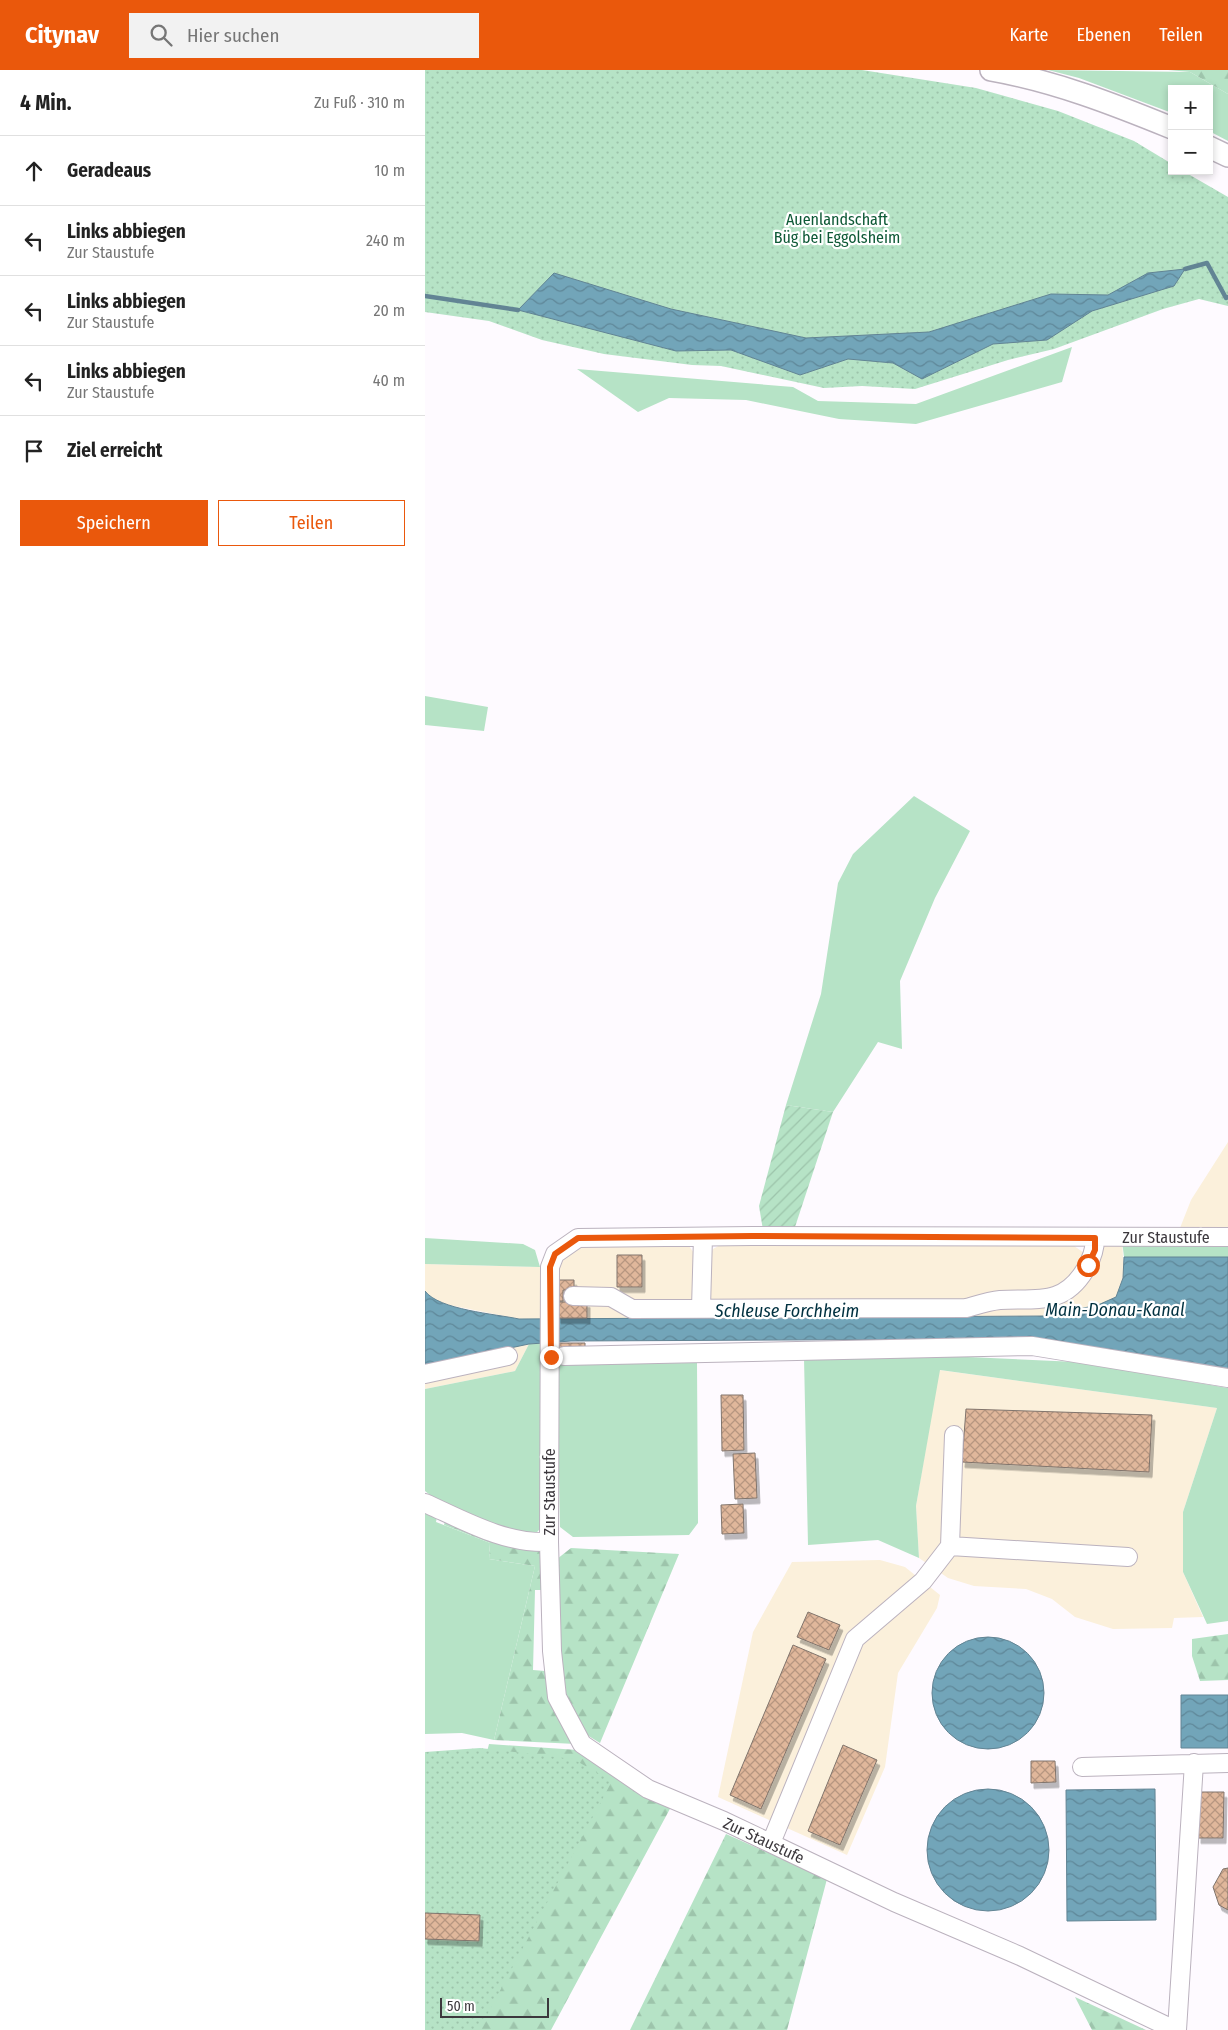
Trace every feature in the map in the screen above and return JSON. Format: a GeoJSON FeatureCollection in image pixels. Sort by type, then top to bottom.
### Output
{"type":"FeatureCollection","features":[{"type":"Feature","properties":{"kind":"main road"},"geometry":{"type":"LineString","coordinates":[[991,70],[1058,85],[1119,106],[1168,126]]}},
{"type":"Feature","properties":{"kind":"main road"},"geometry":{"type":"LineString","coordinates":[[1213,149],[1228,156]]}},
{"type":"Feature","properties":{"kind":"street"},"geometry":{"type":"LineString","coordinates":[[701,1308],[703,1237]]}},
{"type":"Feature","properties":{"kind":"street","name":"Zur Staustufe"},"geometry":{"type":"LineString","coordinates":[[1176,2030],[1020,1956],[894,1902],[648,1789],[582,1744],[557,1696],[552,1651],[549,1542],[558,1357],[551,1308],[550,1267],[555,1254],[578,1238],[1228,1237]]}},
{"type":"Feature","properties":{"kind":"street"},"geometry":{"type":"LineString","coordinates":[[573,1296],[611,1297],[632,1309],[966,1308],[998,1300],[1045,1300],[1064,1294],[1079,1280],[1095,1250],[1095,1238]]}},
{"type":"Feature","properties":{"kind":"street"},"geometry":{"type":"LineString","coordinates":[[558,1357],[1032,1346],[1228,1378]]}},
{"type":"Feature","properties":{"kind":"street"},"geometry":{"type":"LineString","coordinates":[[425,1374],[508,1356]]}},
{"type":"Feature","properties":{"kind":"street"},"geometry":{"type":"LineString","coordinates":[[771,1844],[855,1639],[923,1581],[950,1546],[954,1435]]}},
{"type":"Feature","properties":{"kind":"street"},"geometry":{"type":"LineString","coordinates":[[426,1503],[477,1527],[528,1543],[549,1542]]}},
{"type":"Feature","properties":{"kind":"street"},"geometry":{"type":"LineString","coordinates":[[950,1546],[1128,1557]]}},
{"type":"Feature","properties":{"kind":"street"},"geometry":{"type":"LineString","coordinates":[[1176,2030],[1194,1763]]}},
{"type":"Feature","properties":{"kind":"street"},"geometry":{"type":"LineString","coordinates":[[1082,1767],[1228,1763]]}},
{"type":"Feature","properties":{"kind":"shaded area"},"geometry":{"type":"Polygon","coordinates":[[[1228,1142],[1228,1228],[1180,1228],[1191,1200],[1228,1142]]]}},
{"type":"Feature","properties":{"kind":"shaded area"},"geometry":{"type":"Polygon","coordinates":[[[1067,1241],[1087,1255],[1110,1243],[1122,1241],[1124,1273],[1117,1297],[1098,1305],[1045,1316],[554,1319],[558,1263],[577,1246],[674,1244],[689,1246],[694,1253],[709,1258],[713,1249],[722,1244],[1067,1241]]]}},
{"type":"Feature","properties":{"kind":"shaded area"},"geometry":{"type":"Polygon","coordinates":[[[425,1264],[540,1267],[541,1319],[519,1319],[444,1304],[429,1296],[425,1291],[425,1264]]]}},
{"type":"Feature","properties":{"kind":"shaded area"},"geometry":{"type":"Polygon","coordinates":[[[529,1344],[515,1371],[425,1389],[425,1366],[529,1344]]]}},
{"type":"Feature","properties":{"kind":"shaded area"},"geometry":{"type":"Polygon","coordinates":[[[939,1370],[1217,1408],[1183,1512],[1183,1572],[1203,1617],[1174,1618],[1172,1628],[1113,1629],[1075,1617],[1052,1599],[1026,1589],[974,1586],[948,1578],[919,1558],[916,1506],[939,1370]]]}},
{"type":"Feature","properties":{"kind":"shaded area"},"geometry":{"type":"Polygon","coordinates":[[[880,1560],[905,1567],[940,1595],[937,1608],[898,1673],[885,1767],[847,1855],[718,1797],[753,1632],[792,1562],[880,1560]]]}},
{"type":"Feature","properties":{"kind":"green space","name":"Auenlandschaft Büg bei Eggolsheim"},"geometry":{"type":"Polygon","coordinates":[[[425,70],[862,70],[976,88],[1058,111],[1134,141],[1168,162],[1168,175],[1190,175],[1228,197],[1228,306],[1199,299],[1163,309],[1054,349],[1008,360],[915,389],[862,386],[824,388],[721,366],[692,365],[604,354],[542,340],[489,321],[425,312],[425,70]]]}},
{"type":"Feature","properties":{"kind":"green space"},"geometry":{"type":"Polygon","coordinates":[[[1048,70],[1190,72],[1212,85],[1168,85],[1168,111],[1079,78],[1048,70]]]}},
{"type":"Feature","properties":{"kind":"green space"},"geometry":{"type":"Polygon","coordinates":[[[1168,70],[1228,70],[1228,94],[1213,85],[1190,72],[1168,70]]]}},
{"type":"Feature","properties":{"kind":"green space"},"geometry":{"type":"Polygon","coordinates":[[[1213,85],[1228,94],[1228,141],[1213,133],[1213,85]]]}},
{"type":"Feature","properties":{"kind":"green space"},"geometry":{"type":"Polygon","coordinates":[[[1072,347],[1062,382],[916,424],[839,419],[746,400],[669,398],[638,412],[577,369],[793,387],[818,401],[916,404],[1072,347]]]}},
{"type":"Feature","properties":{"kind":"green space"},"geometry":{"type":"Polygon","coordinates":[[[425,696],[488,707],[484,731],[425,725],[425,696]]]}},
{"type":"Feature","properties":{"kind":"green space"},"geometry":{"type":"Polygon","coordinates":[[[914,796],[970,831],[935,898],[900,981],[902,1049],[878,1042],[833,1112],[786,1105],[821,994],[838,883],[853,854],[914,796]]]}},
{"type":"Feature","properties":{"kind":"green space"},"geometry":{"type":"Polygon","coordinates":[[[786,1105],[833,1112],[793,1233],[763,1230],[759,1206],[786,1105]]]}},
{"type":"Feature","properties":{"kind":"green space"},"geometry":{"type":"Polygon","coordinates":[[[425,1238],[523,1244],[535,1250],[540,1267],[425,1264],[425,1238]]]}},
{"type":"Feature","properties":{"kind":"green space"},"geometry":{"type":"Polygon","coordinates":[[[1122,1241],[1228,1241],[1228,1257],[1124,1257],[1122,1241]]]}},
{"type":"Feature","properties":{"kind":"green space"},"geometry":{"type":"Polygon","coordinates":[[[541,1343],[543,1526],[531,1538],[449,1510],[425,1491],[425,1389],[515,1371],[529,1344],[541,1343]]]}},
{"type":"Feature","properties":{"kind":"green space"},"geometry":{"type":"Polygon","coordinates":[[[946,1356],[1077,1362],[1228,1388],[1228,1621],[1207,1624],[1183,1572],[1183,1512],[1217,1408],[940,1370],[916,1506],[919,1558],[878,1540],[808,1545],[804,1358],[946,1356]]]}},
{"type":"Feature","properties":{"kind":"green space"},"geometry":{"type":"Polygon","coordinates":[[[697,1363],[698,1523],[689,1535],[573,1537],[560,1527],[557,1364],[697,1363]]]}},
{"type":"Feature","properties":{"kind":"green space"},"geometry":{"type":"Polygon","coordinates":[[[425,1506],[438,1512],[436,1522],[490,1543],[489,1559],[535,1566],[494,1740],[462,1733],[425,1734],[425,1506]]]}},
{"type":"Feature","properties":{"kind":"green space"},"geometry":{"type":"Polygon","coordinates":[[[446,1517],[491,1537],[543,1551],[547,1590],[535,1590],[533,1670],[545,1671],[550,1699],[576,1744],[494,1740],[535,1566],[489,1559],[490,1543],[444,1525],[446,1517]]]}},
{"type":"Feature","properties":{"kind":"green space"},"geometry":{"type":"Polygon","coordinates":[[[571,1548],[679,1554],[600,1743],[587,1735],[563,1695],[557,1559],[571,1548]]]}},
{"type":"Feature","properties":{"kind":"green space"},"geometry":{"type":"Polygon","coordinates":[[[1228,1634],[1228,1680],[1200,1681],[1192,1656],[1192,1639],[1228,1634]]]}},
{"type":"Feature","properties":{"kind":"green space"},"geometry":{"type":"Polygon","coordinates":[[[489,1744],[578,1750],[672,1805],[551,2030],[425,2030],[425,1996],[489,1744]]]}},
{"type":"Feature","properties":{"kind":"green space"},"geometry":{"type":"Polygon","coordinates":[[[480,1748],[573,1759],[612,1781],[479,2030],[425,2030],[425,1752],[480,1748]]]}},
{"type":"Feature","properties":{"kind":"green space"},"geometry":{"type":"Polygon","coordinates":[[[726,1834],[827,1879],[787,2030],[630,2030],[726,1834]]]}},
{"type":"Feature","properties":{"kind":"green space"},"geometry":{"type":"Polygon","coordinates":[[[1075,1997],[1146,2030],[1092,2030],[1075,1997]]]}},
{"type":"Feature","properties":{"kind":"water"},"geometry":{"type":"Polygon","coordinates":[[[1185,269],[1174,286],[1092,311],[1047,340],[993,344],[922,379],[893,363],[848,359],[800,375],[731,350],[676,351],[518,310],[554,273],[671,309],[806,338],[929,332],[1051,294],[1108,295],[1148,273],[1185,269]]]}},
{"type":"Feature","properties":{"kind":"water","name":"Main-Donau-Kanal"},"geometry":{"type":"Polygon","coordinates":[[[1124,1257],[1228,1257],[1228,1370],[1002,1339],[571,1341],[529,1344],[425,1366],[425,1291],[442,1303],[455,1307],[519,1319],[1045,1316],[1098,1305],[1116,1297],[1123,1278],[1124,1257]]]}},
{"type":"Feature","properties":{"kind":"water"},"geometry":{"type":"Polygon","coordinates":[[[988,1637],[999,1638],[1009,1642],[1027,1654],[1039,1672],[1043,1682],[1043,1704],[1039,1714],[1027,1732],[1009,1744],[999,1748],[988,1749],[977,1748],[967,1744],[949,1732],[937,1714],[933,1704],[932,1693],[933,1682],[937,1672],[949,1654],[967,1642],[977,1638],[988,1637]]]}},
{"type":"Feature","properties":{"kind":"water"},"geometry":{"type":"Polygon","coordinates":[[[1181,1695],[1228,1695],[1228,1748],[1181,1748],[1181,1695]]]}},
{"type":"Feature","properties":{"kind":"water"},"geometry":{"type":"Polygon","coordinates":[[[988,1789],[1000,1790],[1011,1794],[1022,1799],[1031,1807],[1039,1816],[1044,1827],[1048,1838],[1048,1862],[1044,1873],[1039,1884],[1031,1893],[1022,1901],[1011,1906],[1000,1910],[988,1911],[976,1910],[965,1906],[954,1901],[945,1893],[937,1884],[932,1873],[928,1862],[927,1850],[928,1838],[932,1827],[937,1816],[945,1807],[954,1799],[965,1794],[976,1790],[988,1789]]]}},
{"type":"Feature","properties":{"kind":"water"},"geometry":{"type":"Polygon","coordinates":[[[1155,1789],[1156,1920],[1067,1921],[1066,1790],[1155,1789]]]}},
{"type":"Feature","properties":{"kind":"building"},"geometry":{"type":"Polygon","coordinates":[[[617,1255],[642,1255],[642,1287],[617,1287],[617,1255]]]}},
{"type":"Feature","properties":{"kind":"building"},"geometry":{"type":"Polygon","coordinates":[[[557,1280],[574,1280],[574,1290],[563,1290],[563,1301],[557,1301],[557,1280]]]}},
{"type":"Feature","properties":{"kind":"building"},"geometry":{"type":"Polygon","coordinates":[[[558,1302],[587,1302],[587,1318],[558,1318],[558,1302]]]}},
{"type":"Feature","properties":{"kind":"building"},"geometry":{"type":"Polygon","coordinates":[[[559,1343],[585,1343],[585,1354],[559,1353],[559,1343]]]}},
{"type":"Feature","properties":{"kind":"building"},"geometry":{"type":"Polygon","coordinates":[[[721,1395],[743,1395],[744,1450],[722,1451],[721,1395]]]}},
{"type":"Feature","properties":{"kind":"building"},"geometry":{"type":"Polygon","coordinates":[[[966,1409],[1152,1415],[1149,1472],[962,1462],[966,1409]]]}},
{"type":"Feature","properties":{"kind":"building"},"geometry":{"type":"Polygon","coordinates":[[[755,1453],[757,1498],[735,1499],[733,1454],[755,1453]]]}},
{"type":"Feature","properties":{"kind":"building"},"geometry":{"type":"Polygon","coordinates":[[[743,1504],[744,1533],[722,1534],[721,1505],[743,1504]]]}},
{"type":"Feature","properties":{"kind":"building"},"geometry":{"type":"Polygon","coordinates":[[[808,1612],[840,1625],[829,1650],[797,1637],[808,1612]]]}},
{"type":"Feature","properties":{"kind":"building"},"geometry":{"type":"Polygon","coordinates":[[[793,1645],[826,1659],[761,1809],[730,1795],[793,1645]]]}},
{"type":"Feature","properties":{"kind":"building"},"geometry":{"type":"Polygon","coordinates":[[[843,1745],[877,1760],[840,1845],[808,1831],[843,1745]]]}},
{"type":"Feature","properties":{"kind":"building"},"geometry":{"type":"Polygon","coordinates":[[[1031,1761],[1055,1761],[1056,1782],[1031,1783],[1031,1761]]]}},
{"type":"Feature","properties":{"kind":"building"},"geometry":{"type":"Polygon","coordinates":[[[1199,1792],[1224,1792],[1223,1838],[1198,1838],[1199,1792]]]}},
{"type":"Feature","properties":{"kind":"building"},"geometry":{"type":"Polygon","coordinates":[[[1228,1868],[1228,1910],[1219,1905],[1213,1887],[1223,1869],[1228,1868]]]}},
{"type":"Feature","properties":{"kind":"building"},"geometry":{"type":"Polygon","coordinates":[[[425,1913],[480,1915],[479,1941],[425,1939],[425,1913]]]}},
{"type":"Feature","properties":{"kind":"waterway"},"geometry":{"type":"LineString","coordinates":[[1185,269],[1207,263],[1226,298],[1228,297]]}},
{"type":"Feature","properties":{"kind":"waterway"},"geometry":{"type":"LineString","coordinates":[[425,296],[518,310]]}},
{"type":"Feature","properties":{"kind":"route"},"geometry":{"type":"LineString","coordinates":[[551,1357],[550,1267],[555,1254],[578,1238],[752,1236],[1095,1238],[1095,1250],[1088,1265]]}},
{"type":"Feature","properties":{"kind":"water label","name":"Schleuse Forchheim"},"geometry":{"type":"Point","coordinates":[787,1311]}}]}
